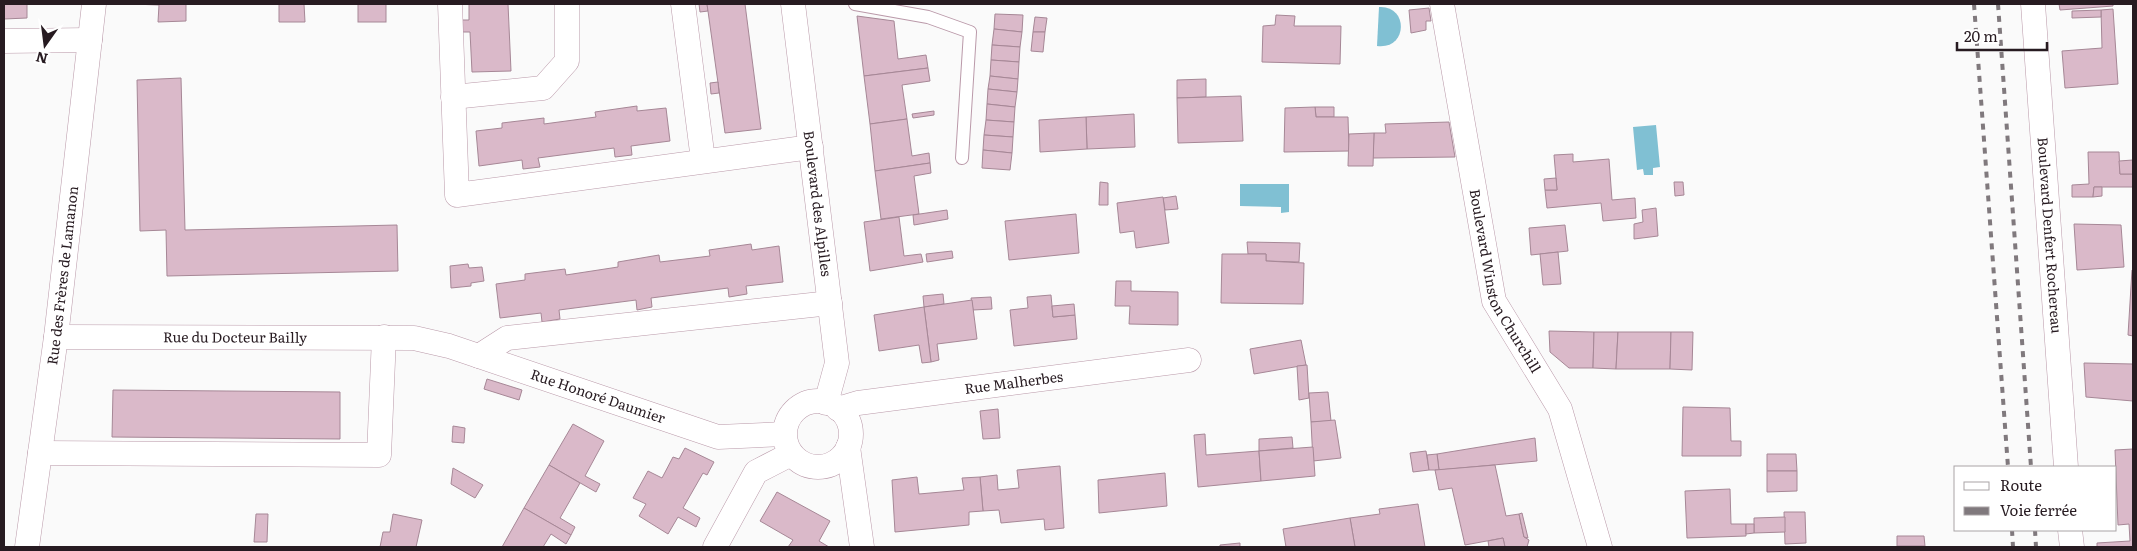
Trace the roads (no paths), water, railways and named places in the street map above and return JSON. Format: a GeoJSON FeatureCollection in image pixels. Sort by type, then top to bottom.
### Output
{"type":"FeatureCollection","features":[{"type":"Feature","properties":{"kind":"street","name":"Rue des Frères de Lamanon"},"geometry":{"type":"LineString","coordinates":[[27,547],[56,337],[94,4]]}},
{"type":"Feature","properties":{"kind":"street"},"geometry":{"type":"LineString","coordinates":[[450,4],[457,194],[811,147]]}},
{"type":"Feature","properties":{"kind":"street"},"geometry":{"type":"LineString","coordinates":[[453,97],[543,88],[567,61],[567,4]]}},
{"type":"Feature","properties":{"kind":"street"},"geometry":{"type":"LineString","coordinates":[[683,4],[704,160]]}},
{"type":"Feature","properties":{"kind":"street","name":"Boulevard des Alpilles"},"geometry":{"type":"LineString","coordinates":[[794,4],[837,363],[832,406]]}},
{"type":"Feature","properties":{"kind":"street","name":"Boulevard Winston Churchill"},"geometry":{"type":"LineString","coordinates":[[1442,4],[1494,301],[1560,409],[1600,547]]}},
{"type":"Feature","properties":{"kind":"street","name":"Boulevard Denfert Rochereau"},"geometry":{"type":"LineString","coordinates":[[2032,4],[2066,466]]}},
{"type":"Feature","properties":{"kind":"street"},"geometry":{"type":"LineString","coordinates":[[4,41],[90,40]]}},
{"type":"Feature","properties":{"kind":"street"},"geometry":{"type":"LineString","coordinates":[[479,356],[507,338],[830,304]]}},
{"type":"Feature","properties":{"kind":"street","name":"Rue du Docteur Bailly"},"geometry":{"type":"LineString","coordinates":[[56,337],[414,338]]}},
{"type":"Feature","properties":{"kind":"street"},"geometry":{"type":"LineString","coordinates":[[40,453],[380,455],[384,337]]}},
{"type":"Feature","properties":{"kind":"street","name":"Rue Honoré Daumier"},"geometry":{"type":"LineString","coordinates":[[414,338],[479,356],[718,437],[788,444]]}},
{"type":"Feature","properties":{"kind":"street","name":"Rue Malherbes"},"geometry":{"type":"LineString","coordinates":[[832,406],[1189,360]]}},
{"type":"Feature","properties":{"kind":"street"},"geometry":{"type":"LineString","coordinates":[[848,447],[842,457],[833,464],[822,467],[809,466],[788,444],[787,422],[794,411],[809,403],[832,406],[850,427],[848,447],[862,547]]}},
{"type":"Feature","properties":{"kind":"street"},"geometry":{"type":"LineString","coordinates":[[715,547],[756,472],[788,444]]}},
{"type":"Feature","properties":{"kind":"street"},"geometry":{"type":"LineString","coordinates":[[2070,531],[2072,547]]}},
{"type":"Feature","properties":{"kind":"lane"},"geometry":{"type":"LineString","coordinates":[[855,4],[928,17],[970,32],[962,158]]}},
{"type":"Feature","properties":{"kind":"water"},"geometry":{"type":"Polygon","coordinates":[[[1379,7],[1389,8],[1396,13],[1401,27],[1395,41],[1387,45],[1377,46],[1379,7]]]}},
{"type":"Feature","properties":{"kind":"water"},"geometry":{"type":"Polygon","coordinates":[[[1656,125],[1660,167],[1653,168],[1653,175],[1644,175],[1643,169],[1637,170],[1633,127],[1656,125]]]}},
{"type":"Feature","properties":{"kind":"water"},"geometry":{"type":"Polygon","coordinates":[[[1240,184],[1289,184],[1289,212],[1281,213],[1281,207],[1240,206],[1240,184]]]}},
{"type":"Feature","properties":{"kind":"railway"},"geometry":{"type":"LineString","coordinates":[[1974,4],[2008,466]]}},
{"type":"Feature","properties":{"kind":"railway"},"geometry":{"type":"LineString","coordinates":[[1998,4],[2031,466]]}},
{"type":"Feature","properties":{"kind":"railway"},"geometry":{"type":"LineString","coordinates":[[2012,531],[2013,547]]}},
{"type":"Feature","properties":{"kind":"railway"},"geometry":{"type":"LineString","coordinates":[[2035,531],[2036,547]]}}]}
